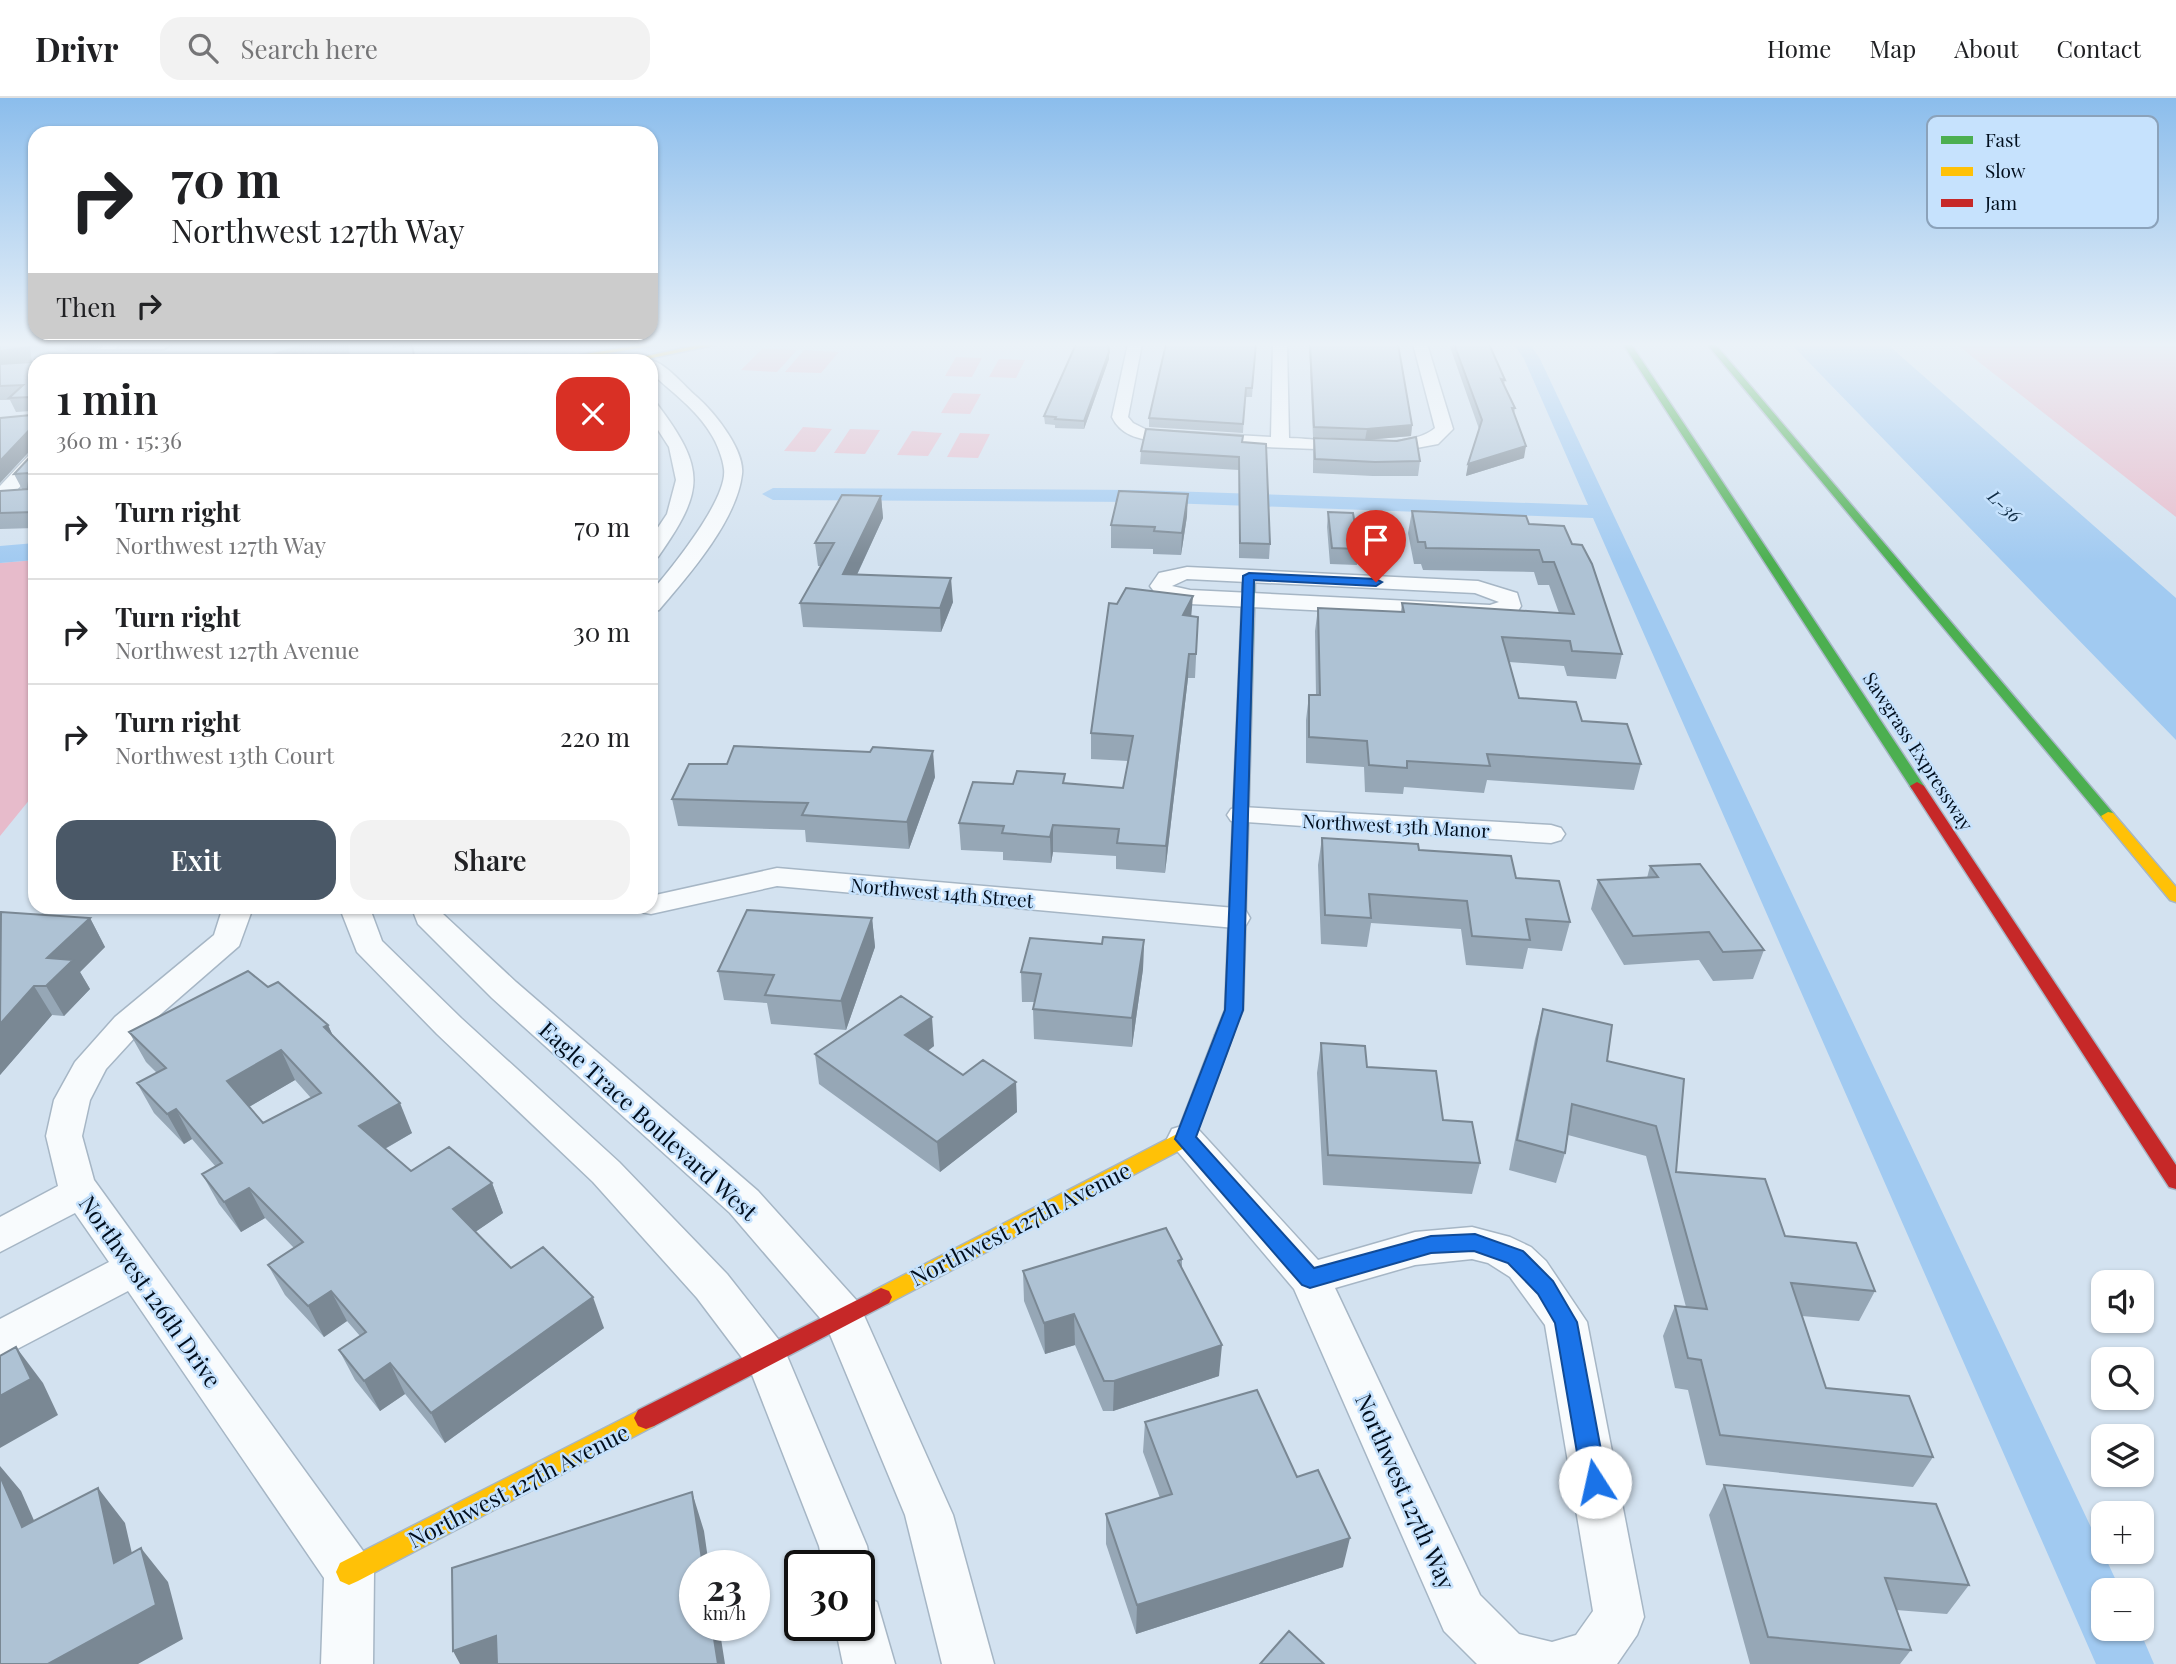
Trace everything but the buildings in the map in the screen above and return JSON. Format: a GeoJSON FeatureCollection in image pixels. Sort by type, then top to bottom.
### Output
{"type":"FeatureCollection","features":[{"type":"Feature","properties":{"kind":"main road","name":"Sawgrass Expressway"},"geometry":{"type":"LineString","coordinates":[[1675,417],[2176,1181]]}},
{"type":"Feature","properties":{"kind":"main road"},"geometry":{"type":"LineString","coordinates":[[1772,417],[2176,897]]}},
{"type":"Feature","properties":{"kind":"main road"},"geometry":{"type":"LineString","coordinates":[[1185,1139],[1234,1010],[1235,918],[1249,576]]}},
{"type":"Feature","properties":{"kind":"main road","name":"Northwest 127th Avenue"},"geometry":{"type":"LineString","coordinates":[[349,1572],[1185,1139]]}},
{"type":"Feature","properties":{"kind":"street"},"geometry":{"type":"LineString","coordinates":[[658,597],[685,566],[724,504],[733,471],[721,435],[707,417]]}},
{"type":"Feature","properties":{"kind":"street"},"geometry":{"type":"LineString","coordinates":[[1120,417],[1122,424],[1130,430],[1164,438],[1395,447],[1432,440],[1444,429],[1441,417]]}},
{"type":"Feature","properties":{"kind":"street"},"geometry":{"type":"LineString","coordinates":[[1280,417],[1280,442]]}},
{"type":"Feature","properties":{"kind":"street"},"geometry":{"type":"LineString","coordinates":[[658,418],[676,442],[687,474],[683,503],[658,542]]}},
{"type":"Feature","properties":{"kind":"street"},"geometry":{"type":"LineString","coordinates":[[658,444],[721,435]]}},
{"type":"Feature","properties":{"kind":"street"},"geometry":{"type":"LineString","coordinates":[[0,498],[28,467]]}},
{"type":"Feature","properties":{"kind":"street"},"geometry":{"type":"LineString","coordinates":[[0,498],[23,497]]}},
{"type":"Feature","properties":{"kind":"street"},"geometry":{"type":"LineString","coordinates":[[1186,573],[1249,576],[1478,587],[1509,598],[1510,607],[1491,611],[1189,597],[1167,593],[1161,586],[1167,578],[1186,573]]}},
{"type":"Feature","properties":{"kind":"street","name":"Northwest 13th Manor"},"geometry":{"type":"LineString","coordinates":[[1241,816],[1550,834]]}},
{"type":"Feature","properties":{"kind":"street","name":"Northwest 14th Street"},"geometry":{"type":"LineString","coordinates":[[658,903],[776,877],[1235,918]]}},
{"type":"Feature","properties":{"kind":"street","name":"Northwest 126th Drive"},"geometry":{"type":"LineString","coordinates":[[236,914],[228,939],[127,1025],[92,1062],[72,1100],[64,1136],[76,1184],[349,1572]]}},
{"type":"Feature","properties":{"kind":"street"},"geometry":{"type":"LineString","coordinates":[[357,914],[368,945],[449,1026],[606,1172],[712,1286],[767,1357],[844,1550]]}},
{"type":"Feature","properties":{"kind":"street","name":"Eagle Trace Boulevard West"},"geometry":{"type":"LineString","coordinates":[[428,914],[505,990],[744,1202],[843,1315],[929,1515],[968,1664]]}},
{"type":"Feature","properties":{"kind":"street","name":"Northwest 127th Way"},"geometry":{"type":"LineString","coordinates":[[1185,1139],[1310,1279],[1462,1613],[1506,1657],[1542,1664]]}},
{"type":"Feature","properties":{"kind":"street"},"geometry":{"type":"LineString","coordinates":[[0,1236],[81,1191]]}},
{"type":"Feature","properties":{"kind":"street"},"geometry":{"type":"LineString","coordinates":[[1310,1279],[1431,1244],[1475,1243],[1515,1257],[1545,1287],[1566,1322],[1619,1617],[1591,1657],[1562,1664]]}},
{"type":"Feature","properties":{"kind":"street"},"geometry":{"type":"LineString","coordinates":[[0,1340],[134,1268]]}},
{"type":"Feature","properties":{"kind":"street"},"geometry":{"type":"LineString","coordinates":[[347,1664],[349,1572]]}},
{"type":"Feature","properties":{"kind":"street"},"geometry":{"type":"LineString","coordinates":[[864,1641],[869,1664]]}},
{"type":"Feature","properties":{"kind":"shaded area"},"geometry":{"type":"Polygon","coordinates":[[[2049,417],[2176,417],[2176,517],[2049,417]]]}},
{"type":"Feature","properties":{"kind":"shaded area"},"geometry":{"type":"Polygon","coordinates":[[[803,427],[832,429],[815,452],[784,451],[803,427]]]}},
{"type":"Feature","properties":{"kind":"shaded area"},"geometry":{"type":"Polygon","coordinates":[[[850,429],[880,430],[865,454],[834,453],[850,429]]]}},
{"type":"Feature","properties":{"kind":"shaded area"},"geometry":{"type":"Polygon","coordinates":[[[912,431],[942,433],[928,456],[897,455],[912,431]]]}},
{"type":"Feature","properties":{"kind":"shaded area"},"geometry":{"type":"Polygon","coordinates":[[[960,433],[990,434],[978,458],[947,457],[960,433]]]}},
{"type":"Feature","properties":{"kind":"shaded area"},"geometry":{"type":"Polygon","coordinates":[[[28,561],[28,802],[0,836],[0,563],[28,561]]]}},
{"type":"Feature","properties":{"kind":"water","name":"L-36"},"geometry":{"type":"Polygon","coordinates":[[[1862,417],[1970,417],[2176,598],[2176,740],[1862,417]]]}},
{"type":"Feature","properties":{"kind":"water"},"geometry":{"type":"Polygon","coordinates":[[[28,544],[28,561],[0,563],[0,546],[28,544]]]}},
{"type":"Feature","properties":{"kind":"waterway"},"geometry":{"type":"LineString","coordinates":[[1558,417],[2091,1587]]}},
{"type":"Feature","properties":{"kind":"waterway"},"geometry":{"type":"LineString","coordinates":[[773,494],[1139,496],[1601,512]]}},
{"type":"Feature","properties":{"kind":"waterway"},"geometry":{"type":"LineString","coordinates":[[2115,1641],[2125,1664]]}},
{"type":"Feature","properties":{"kind":"traffic: fast"},"geometry":{"type":"LineString","coordinates":[[1675,417],[1917,786]]}},
{"type":"Feature","properties":{"kind":"traffic: fast"},"geometry":{"type":"LineString","coordinates":[[1772,417],[2108,816]]}},
{"type":"Feature","properties":{"kind":"traffic: fast"},"geometry":{"type":"LineString","coordinates":[[1224,1035],[1234,1010],[1249,576]]}},
{"type":"Feature","properties":{"kind":"traffic: slow"},"geometry":{"type":"LineString","coordinates":[[2108,816],[2176,897]]}},
{"type":"Feature","properties":{"kind":"traffic: slow"},"geometry":{"type":"LineString","coordinates":[[881,1297],[1185,1139],[1224,1035]]}},
{"type":"Feature","properties":{"kind":"traffic: slow"},"geometry":{"type":"LineString","coordinates":[[349,1572],[646,1418]]}},
{"type":"Feature","properties":{"kind":"traffic: jam"},"geometry":{"type":"LineString","coordinates":[[1917,786],[2176,1181]]}},
{"type":"Feature","properties":{"kind":"traffic: jam"},"geometry":{"type":"LineString","coordinates":[[646,1418],[881,1297]]}},
{"type":"Feature","properties":{"kind":"route"},"geometry":{"type":"LineString","coordinates":[[1376,582],[1249,576],[1235,918],[1234,1010],[1185,1139],[1310,1279],[1431,1244],[1475,1243],[1515,1257],[1545,1287],[1566,1322],[1595,1482]]}}]}
